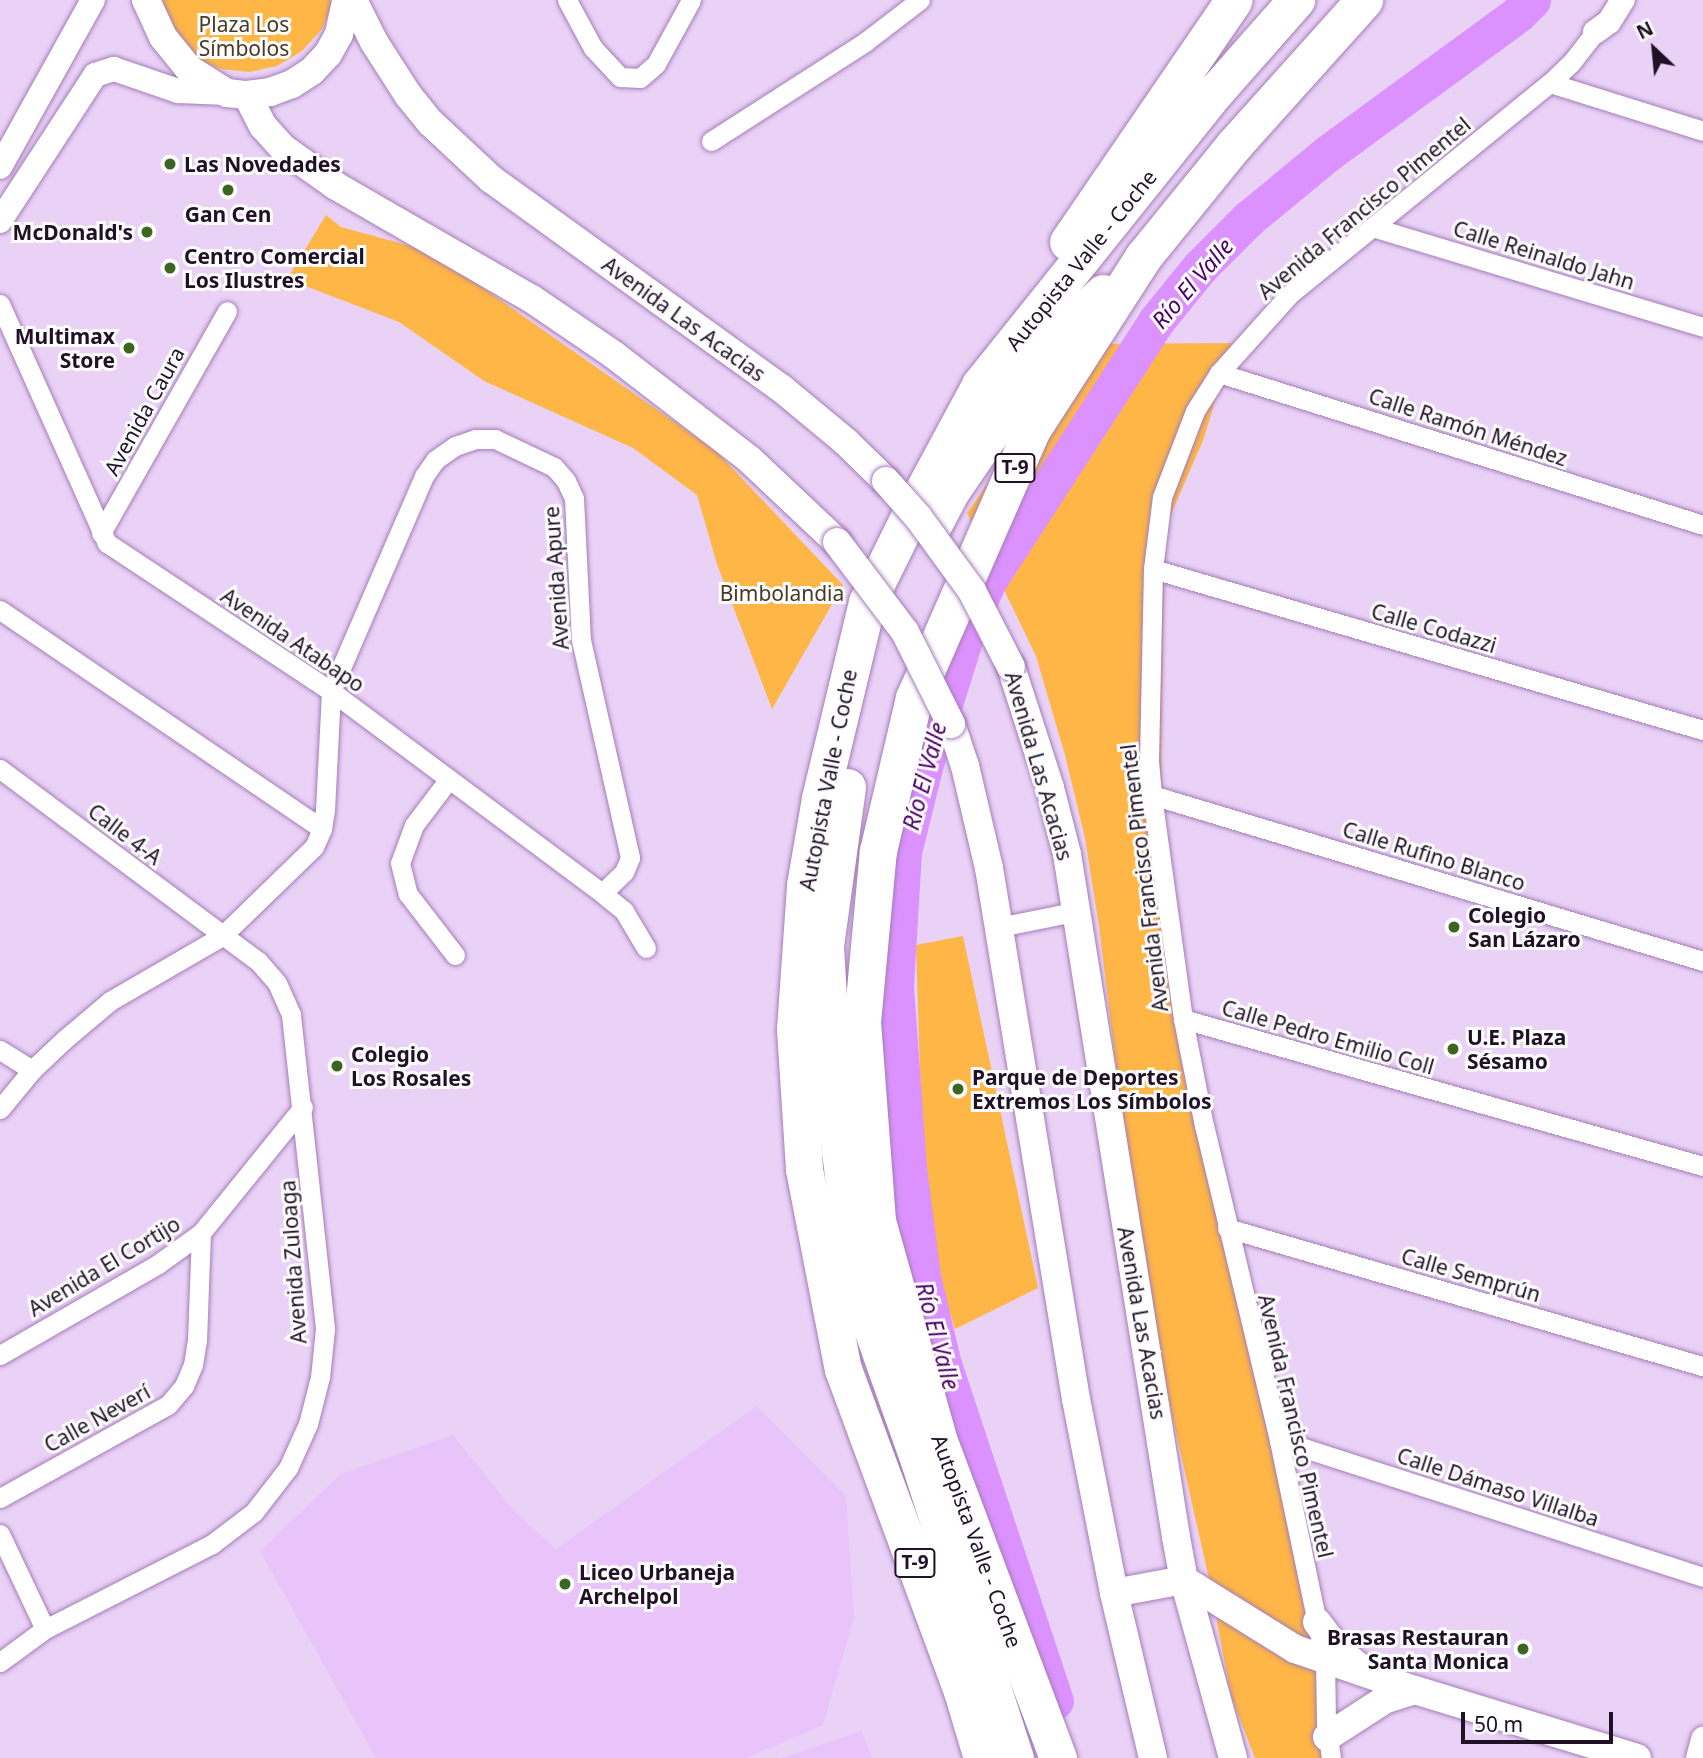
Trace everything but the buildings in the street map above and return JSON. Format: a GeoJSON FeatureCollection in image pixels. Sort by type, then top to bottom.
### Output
{"type":"FeatureCollection","features":[{"type":"Feature","properties":{"kind":"highway","name":"T-9"},"geometry":{"type":"LineString","coordinates":[[980,385],[1059,255],[1234,0]]}},
{"type":"Feature","properties":{"kind":"highway","name":"Autopista Valle - Coche"},"geometry":{"type":"LineString","coordinates":[[982,1758],[962,1691],[843,1370],[804,1169],[795,1029],[804,885],[833,737],[867,602],[980,385],[1215,92],[1296,0]]}},
{"type":"Feature","properties":{"kind":"highway","name":"Autopista Valle - Coche"},"geometry":{"type":"LineString","coordinates":[[1058,1758],[938,1438],[877,1221],[862,1022],[878,851],[915,698],[1031,431],[1143,257],[1234,145],[1366,2]]}},
{"type":"Feature","properties":{"kind":"highway"},"geometry":{"type":"LineString","coordinates":[[1015,1758],[919,1461],[866,1311],[850,1240],[834,1103],[825,946],[839,833],[871,662],[901,584],[951,491],[1054,340],[1143,257]]}},
{"type":"Feature","properties":{"kind":"main road"},"geometry":{"type":"LineString","coordinates":[[146,0],[153,19],[175,54],[189,69],[237,94],[284,149],[336,186],[532,299],[614,355],[749,459],[838,542],[905,632],[951,724],[975,807],[999,927],[1040,1190],[1114,1593],[1153,1758]]}},
{"type":"Feature","properties":{"kind":"main road"},"geometry":{"type":"LineString","coordinates":[[237,94],[281,88],[312,71],[328,54],[339,34],[346,0]]}},
{"type":"Feature","properties":{"kind":"main road","name":"Avenida Las Acacias"},"geometry":{"type":"LineString","coordinates":[[353,0],[374,42],[408,95],[431,123],[491,179],[781,388],[846,442],[886,481],[918,517],[972,591],[1011,667],[1050,788],[1078,911],[1184,1580],[1233,1758]]}},
{"type":"Feature","properties":{"kind":"main road"},"geometry":{"type":"LineString","coordinates":[[1114,1593],[1184,1580],[1279,1639],[1325,1661],[1637,1758]]}},
{"type":"Feature","properties":{"kind":"main road"},"geometry":{"type":"LineString","coordinates":[[1279,1639],[1315,1614],[1337,1649],[1374,1677]]}},
{"type":"Feature","properties":{"kind":"main road"},"geometry":{"type":"LineString","coordinates":[[1329,1747],[1386,1699],[1415,1690]]}},
{"type":"Feature","properties":{"kind":"street"},"geometry":{"type":"LineString","coordinates":[[0,167],[93,0]]}},
{"type":"Feature","properties":{"kind":"street"},"geometry":{"type":"LineString","coordinates":[[567,0],[593,48],[620,77],[640,78],[656,64],[691,0]]}},
{"type":"Feature","properties":{"kind":"street"},"geometry":{"type":"LineString","coordinates":[[711,141],[865,43],[920,0]]}},
{"type":"Feature","properties":{"kind":"street"},"geometry":{"type":"LineString","coordinates":[[1595,32],[1603,0]]}},
{"type":"Feature","properties":{"kind":"street"},"geometry":{"type":"LineString","coordinates":[[1595,32],[1609,22],[1622,0]]}},
{"type":"Feature","properties":{"kind":"street","name":"Avenida Francisco Pimentel"},"geometry":{"type":"LineString","coordinates":[[1329,1747],[1325,1661],[1279,1440],[1227,1228],[1183,1019],[1152,795],[1149,760],[1153,569],[1162,497],[1195,411],[1219,373],[1290,295],[1549,83],[1571,63],[1595,32]]}},
{"type":"Feature","properties":{"kind":"street"},"geometry":{"type":"LineString","coordinates":[[0,221],[95,75],[114,69],[178,91],[237,94]]}},
{"type":"Feature","properties":{"kind":"street"},"geometry":{"type":"LineString","coordinates":[[1549,83],[1703,131]]}},
{"type":"Feature","properties":{"kind":"street","name":"Calle Reinaldo Jahn"},"geometry":{"type":"LineString","coordinates":[[1372,227],[1703,327]]}},
{"type":"Feature","properties":{"kind":"street","name":"Avenida Atabapo"},"geometry":{"type":"LineString","coordinates":[[0,304],[102,533],[115,550],[331,691],[602,893],[625,911],[646,948]]}},
{"type":"Feature","properties":{"kind":"street","name":"Avenida Caura"},"geometry":{"type":"LineString","coordinates":[[102,533],[227,311]]}},
{"type":"Feature","properties":{"kind":"street","name":"Calle Ramón Méndez"},"geometry":{"type":"LineString","coordinates":[[1219,373],[1703,525]]}},
{"type":"Feature","properties":{"kind":"street","name":"Avenida Apure"},"geometry":{"type":"LineString","coordinates":[[331,691],[424,476],[435,460],[455,446],[475,439],[495,439],[554,467],[566,481],[574,498],[581,640],[630,858],[624,873],[602,893]]}},
{"type":"Feature","properties":{"kind":"street","name":"Calle Codazzi"},"geometry":{"type":"LineString","coordinates":[[1153,569],[1703,730]]}},
{"type":"Feature","properties":{"kind":"street"},"geometry":{"type":"LineString","coordinates":[[0,610],[323,829]]}},
{"type":"Feature","properties":{"kind":"street"},"geometry":{"type":"LineString","coordinates":[[0,1109],[32,1070],[110,1002],[222,936],[314,847],[323,829],[331,691]]}},
{"type":"Feature","properties":{"kind":"street","name":"Calle 4-A"},"geometry":{"type":"LineString","coordinates":[[0,768],[222,936]]}},
{"type":"Feature","properties":{"kind":"street"},"geometry":{"type":"LineString","coordinates":[[449,779],[414,825],[400,863],[408,894],[455,956]]}},
{"type":"Feature","properties":{"kind":"street","name":"Calle Rufino Blanco"},"geometry":{"type":"LineString","coordinates":[[1152,795],[1703,961]]}},
{"type":"Feature","properties":{"kind":"street"},"geometry":{"type":"LineString","coordinates":[[999,927],[1078,911]]}},
{"type":"Feature","properties":{"kind":"street","name":"Avenida Zuloaga"},"geometry":{"type":"LineString","coordinates":[[0,1662],[45,1629],[212,1544],[254,1512],[288,1468],[308,1424],[320,1377],[326,1329],[291,1015],[277,983],[258,961],[222,936]]}},
{"type":"Feature","properties":{"kind":"street","name":"Calle Pedro Emilio Coll"},"geometry":{"type":"LineString","coordinates":[[1183,1019],[1703,1167]]}},
{"type":"Feature","properties":{"kind":"street"},"geometry":{"type":"LineString","coordinates":[[0,1050],[32,1070]]}},
{"type":"Feature","properties":{"kind":"street","name":"Avenida El Cortijo"},"geometry":{"type":"LineString","coordinates":[[0,1355],[158,1264],[201,1233],[303,1107]]}},
{"type":"Feature","properties":{"kind":"street","name":"Calle Semprún"},"geometry":{"type":"LineString","coordinates":[[1227,1228],[1703,1366]]}},
{"type":"Feature","properties":{"kind":"street","name":"Calle Neverí"},"geometry":{"type":"LineString","coordinates":[[0,1498],[168,1405],[184,1386],[193,1365],[197,1341],[201,1233]]}},
{"type":"Feature","properties":{"kind":"street","name":"Calle Dámaso Villalba"},"geometry":{"type":"LineString","coordinates":[[1279,1440],[1703,1577]]}},
{"type":"Feature","properties":{"kind":"street"},"geometry":{"type":"LineString","coordinates":[[0,1534],[45,1629]]}},
{"type":"Feature","properties":{"kind":"street"},"geometry":{"type":"LineString","coordinates":[[1698,1758],[1703,1739]]}},
{"type":"Feature","properties":{"kind":"shaded area","name":"Liceo Urbaneja Archelpol"},"geometry":{"type":"Polygon","coordinates":[[[757,1406],[846,1496],[854,1617],[823,1725],[746,1758],[376,1758],[260,1551],[341,1474],[453,1435],[515,1512],[556,1549],[757,1406]]]}},
{"type":"Feature","properties":{"kind":"shaded area"},"geometry":{"type":"Polygon","coordinates":[[[861,1731],[872,1758],[782,1758],[816,1747],[861,1731]]]}},
{"type":"Feature","properties":{"kind":"green space","name":"Plaza Los Símbolos"},"geometry":{"type":"Polygon","coordinates":[[[155,0],[334,0],[322,29],[302,51],[277,66],[249,72],[221,69],[195,58],[174,40],[155,0]]]}},
{"type":"Feature","properties":{"kind":"green space","name":"Bimbolandia"},"geometry":{"type":"Polygon","coordinates":[[[326,215],[341,227],[425,250],[716,451],[843,585],[772,709],[717,564],[697,495],[633,448],[484,381],[399,322],[287,279],[326,215]]]}},
{"type":"Feature","properties":{"kind":"green space"},"geometry":{"type":"Polygon","coordinates":[[[1232,343],[1204,438],[1165,528],[1161,754],[1166,963],[1180,1056],[1273,1442],[1336,1758],[1255,1758],[1231,1696],[1209,1579],[1143,1286],[1099,926],[1085,838],[1065,755],[1036,656],[967,513],[1085,344],[1232,343]]]}},
{"type":"Feature","properties":{"kind":"green space","name":"Parque de Deportes Extremos Los Símbolos"},"geometry":{"type":"Polygon","coordinates":[[[963,936],[1038,1288],[955,1329],[925,1233],[916,945],[963,936]]]}},
{"type":"Feature","properties":{"kind":"waterway","name":"Río El Valle"},"geometry":{"type":"LineString","coordinates":[[1055,1701],[943,1365],[922,1276],[908,1168],[895,986],[903,852],[924,767],[969,624],[988,581],[1156,321],[1200,267],[1248,219],[1328,153],[1518,14],[1532,0]]}},
{"type":"Feature","properties":{"kind":"place","name":"Las Novedades"},"geometry":{"type":"Point","coordinates":[170,164]}},
{"type":"Feature","properties":{"kind":"place","name":"Gan Cen"},"geometry":{"type":"Point","coordinates":[228,190]}},
{"type":"Feature","properties":{"kind":"place","name":"McDonald's"},"geometry":{"type":"Point","coordinates":[147,232]}},
{"type":"Feature","properties":{"kind":"place","name":"Centro Comercial Los Ilustres"},"geometry":{"type":"Point","coordinates":[170,268]}},
{"type":"Feature","properties":{"kind":"place","name":"Multimax Store"},"geometry":{"type":"Point","coordinates":[129,348]}},
{"type":"Feature","properties":{"kind":"place","name":"Colegio San Lázaro"},"geometry":{"type":"Point","coordinates":[1454,927]}},
{"type":"Feature","properties":{"kind":"place","name":"U.E. Plaza Sésamo"},"geometry":{"type":"Point","coordinates":[1453,1049]}},
{"type":"Feature","properties":{"kind":"place","name":"Colegio Los Rosales"},"geometry":{"type":"Point","coordinates":[337,1066]}},
{"type":"Feature","properties":{"kind":"place","name":"Parque de Deportes Extremos Los Símbolos"},"geometry":{"type":"Point","coordinates":[958,1089]}},
{"type":"Feature","properties":{"kind":"place","name":"Liceo Urbaneja Archelpol"},"geometry":{"type":"Point","coordinates":[565,1584]}},
{"type":"Feature","properties":{"kind":"place","name":"Brasas Restauran Santa Monica"},"geometry":{"type":"Point","coordinates":[1523,1649]}}]}
